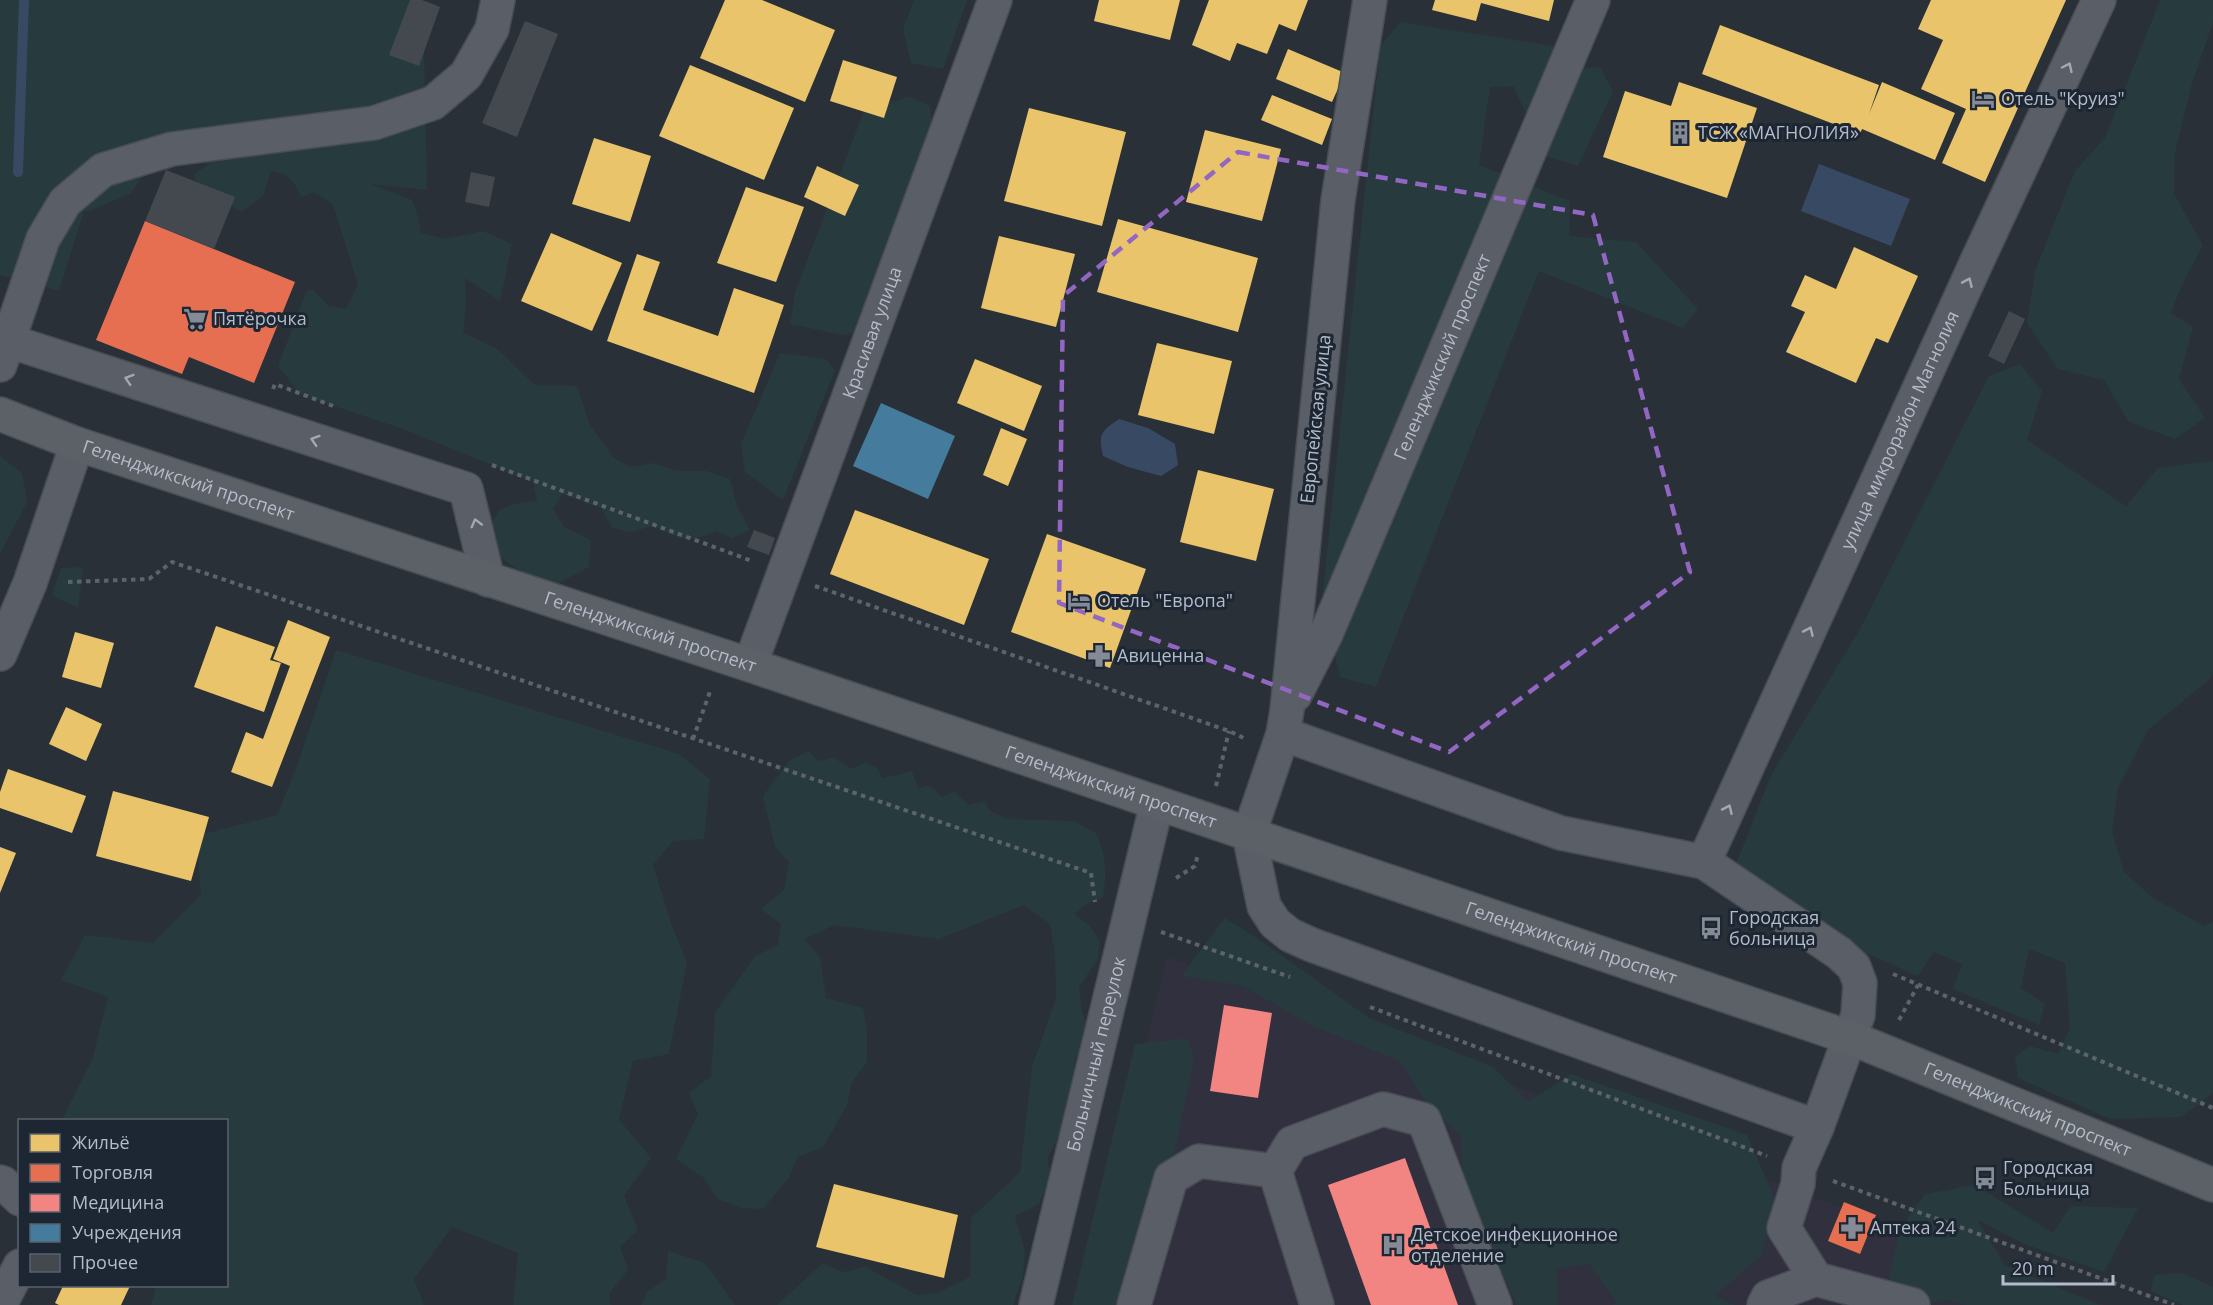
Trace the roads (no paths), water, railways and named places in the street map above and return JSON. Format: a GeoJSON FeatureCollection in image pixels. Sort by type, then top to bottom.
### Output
{"type":"FeatureCollection","features":[{"type":"Feature","properties":{"kind":"main road","name":"Геленджикский проспект"},"geometry":{"type":"LineString","coordinates":[[0,414],[77,444],[750,664],[1851,1038],[2213,1185]]}},
{"type":"Feature","properties":{"kind":"street"},"geometry":{"type":"LineString","coordinates":[[488,580],[466,489],[5,353],[43,239],[65,202],[103,170],[172,149],[374,123],[433,103],[466,75],[492,29],[498,0]]}},
{"type":"Feature","properties":{"kind":"street","name":"Красивая улица"},"geometry":{"type":"LineString","coordinates":[[750,664],[995,0]]}},
{"type":"Feature","properties":{"kind":"street","name":"Европейская улица"},"geometry":{"type":"LineString","coordinates":[[1249,834],[1282,732],[1338,200],[1370,0]]}},
{"type":"Feature","properties":{"kind":"street","name":"Геленджикский проспект"},"geometry":{"type":"LineString","coordinates":[[1282,732],[1326,634],[1593,0]]}},
{"type":"Feature","properties":{"kind":"street","name":"улица микрорайон Магнолия"},"geometry":{"type":"LineString","coordinates":[[1704,862],[1983,248],[2099,0]]}},
{"type":"Feature","properties":{"kind":"street"},"geometry":{"type":"LineString","coordinates":[[0,654],[30,583],[77,444]]}},
{"type":"Feature","properties":{"kind":"street"},"geometry":{"type":"LineString","coordinates":[[1282,732],[1561,833],[1704,862],[1839,953],[1854,967],[1860,983],[1858,1015],[1817,1127],[1798,1168],[1798,1184],[1784,1228],[1816,1279]]}},
{"type":"Feature","properties":{"kind":"street","name":"Больничный переулок"},"geometry":{"type":"LineString","coordinates":[[1036,1305],[1157,803]]}},
{"type":"Feature","properties":{"kind":"street"},"geometry":{"type":"LineString","coordinates":[[1249,834],[1264,906],[1275,923],[1290,936],[1817,1127]]}},
{"type":"Feature","properties":{"kind":"street"},"geometry":{"type":"LineString","coordinates":[[1317,1305],[1275,1171],[1292,1143],[1383,1109],[1424,1120],[1495,1305]]}},
{"type":"Feature","properties":{"kind":"street"},"geometry":{"type":"LineString","coordinates":[[1134,1305],[1171,1178],[1199,1161],[1275,1171]]}},
{"type":"Feature","properties":{"kind":"street"},"geometry":{"type":"LineString","coordinates":[[0,1182],[18,1196]]}},
{"type":"Feature","properties":{"kind":"street"},"geometry":{"type":"LineString","coordinates":[[0,1305],[18,1270]]}},
{"type":"Feature","properties":{"kind":"street"},"geometry":{"type":"LineString","coordinates":[[1759,1302],[1816,1279],[1913,1305]]}},
{"type":"Feature","properties":{"kind":"water"},"geometry":{"type":"Polygon","coordinates":[[[1819,164],[1910,199],[1891,246],[1801,211],[1819,164]]]}},
{"type":"Feature","properties":{"kind":"water"},"geometry":{"type":"Polygon","coordinates":[[[1119,419],[1148,428],[1175,444],[1178,465],[1161,476],[1128,467],[1103,456],[1102,434],[1119,419]]]}},
{"type":"Feature","properties":{"kind":"waterway"},"geometry":{"type":"LineString","coordinates":[[18,172],[24,0]]}},
{"type":"Feature","properties":{"kind":"place","name":"Отель \"Круиз\""},"geometry":{"type":"Point","coordinates":[1983,99]}},
{"type":"Feature","properties":{"kind":"place","name":"ТСЖ «МАГНОЛИЯ»"},"geometry":{"type":"Point","coordinates":[1680,133]}},
{"type":"Feature","properties":{"kind":"place","name":"Пятёрочка"},"geometry":{"type":"Point","coordinates":[195,319]}},
{"type":"Feature","properties":{"kind":"place","name":"Отель \"Европа\""},"geometry":{"type":"Point","coordinates":[1079,601]}},
{"type":"Feature","properties":{"kind":"place","name":"Авиценна"},"geometry":{"type":"Point","coordinates":[1099,656]}},
{"type":"Feature","properties":{"kind":"place","name":"Городская больница"},"geometry":{"type":"Point","coordinates":[1711,928]}},
{"type":"Feature","properties":{"kind":"place","name":"Городская Больница"},"geometry":{"type":"Point","coordinates":[1985,1178]}},
{"type":"Feature","properties":{"kind":"place","name":"Аптека 24"},"geometry":{"type":"Point","coordinates":[1852,1228]}},
{"type":"Feature","properties":{"kind":"place","name":"Детское инфекционное отделение"},"geometry":{"type":"Point","coordinates":[1393,1245]}}]}
